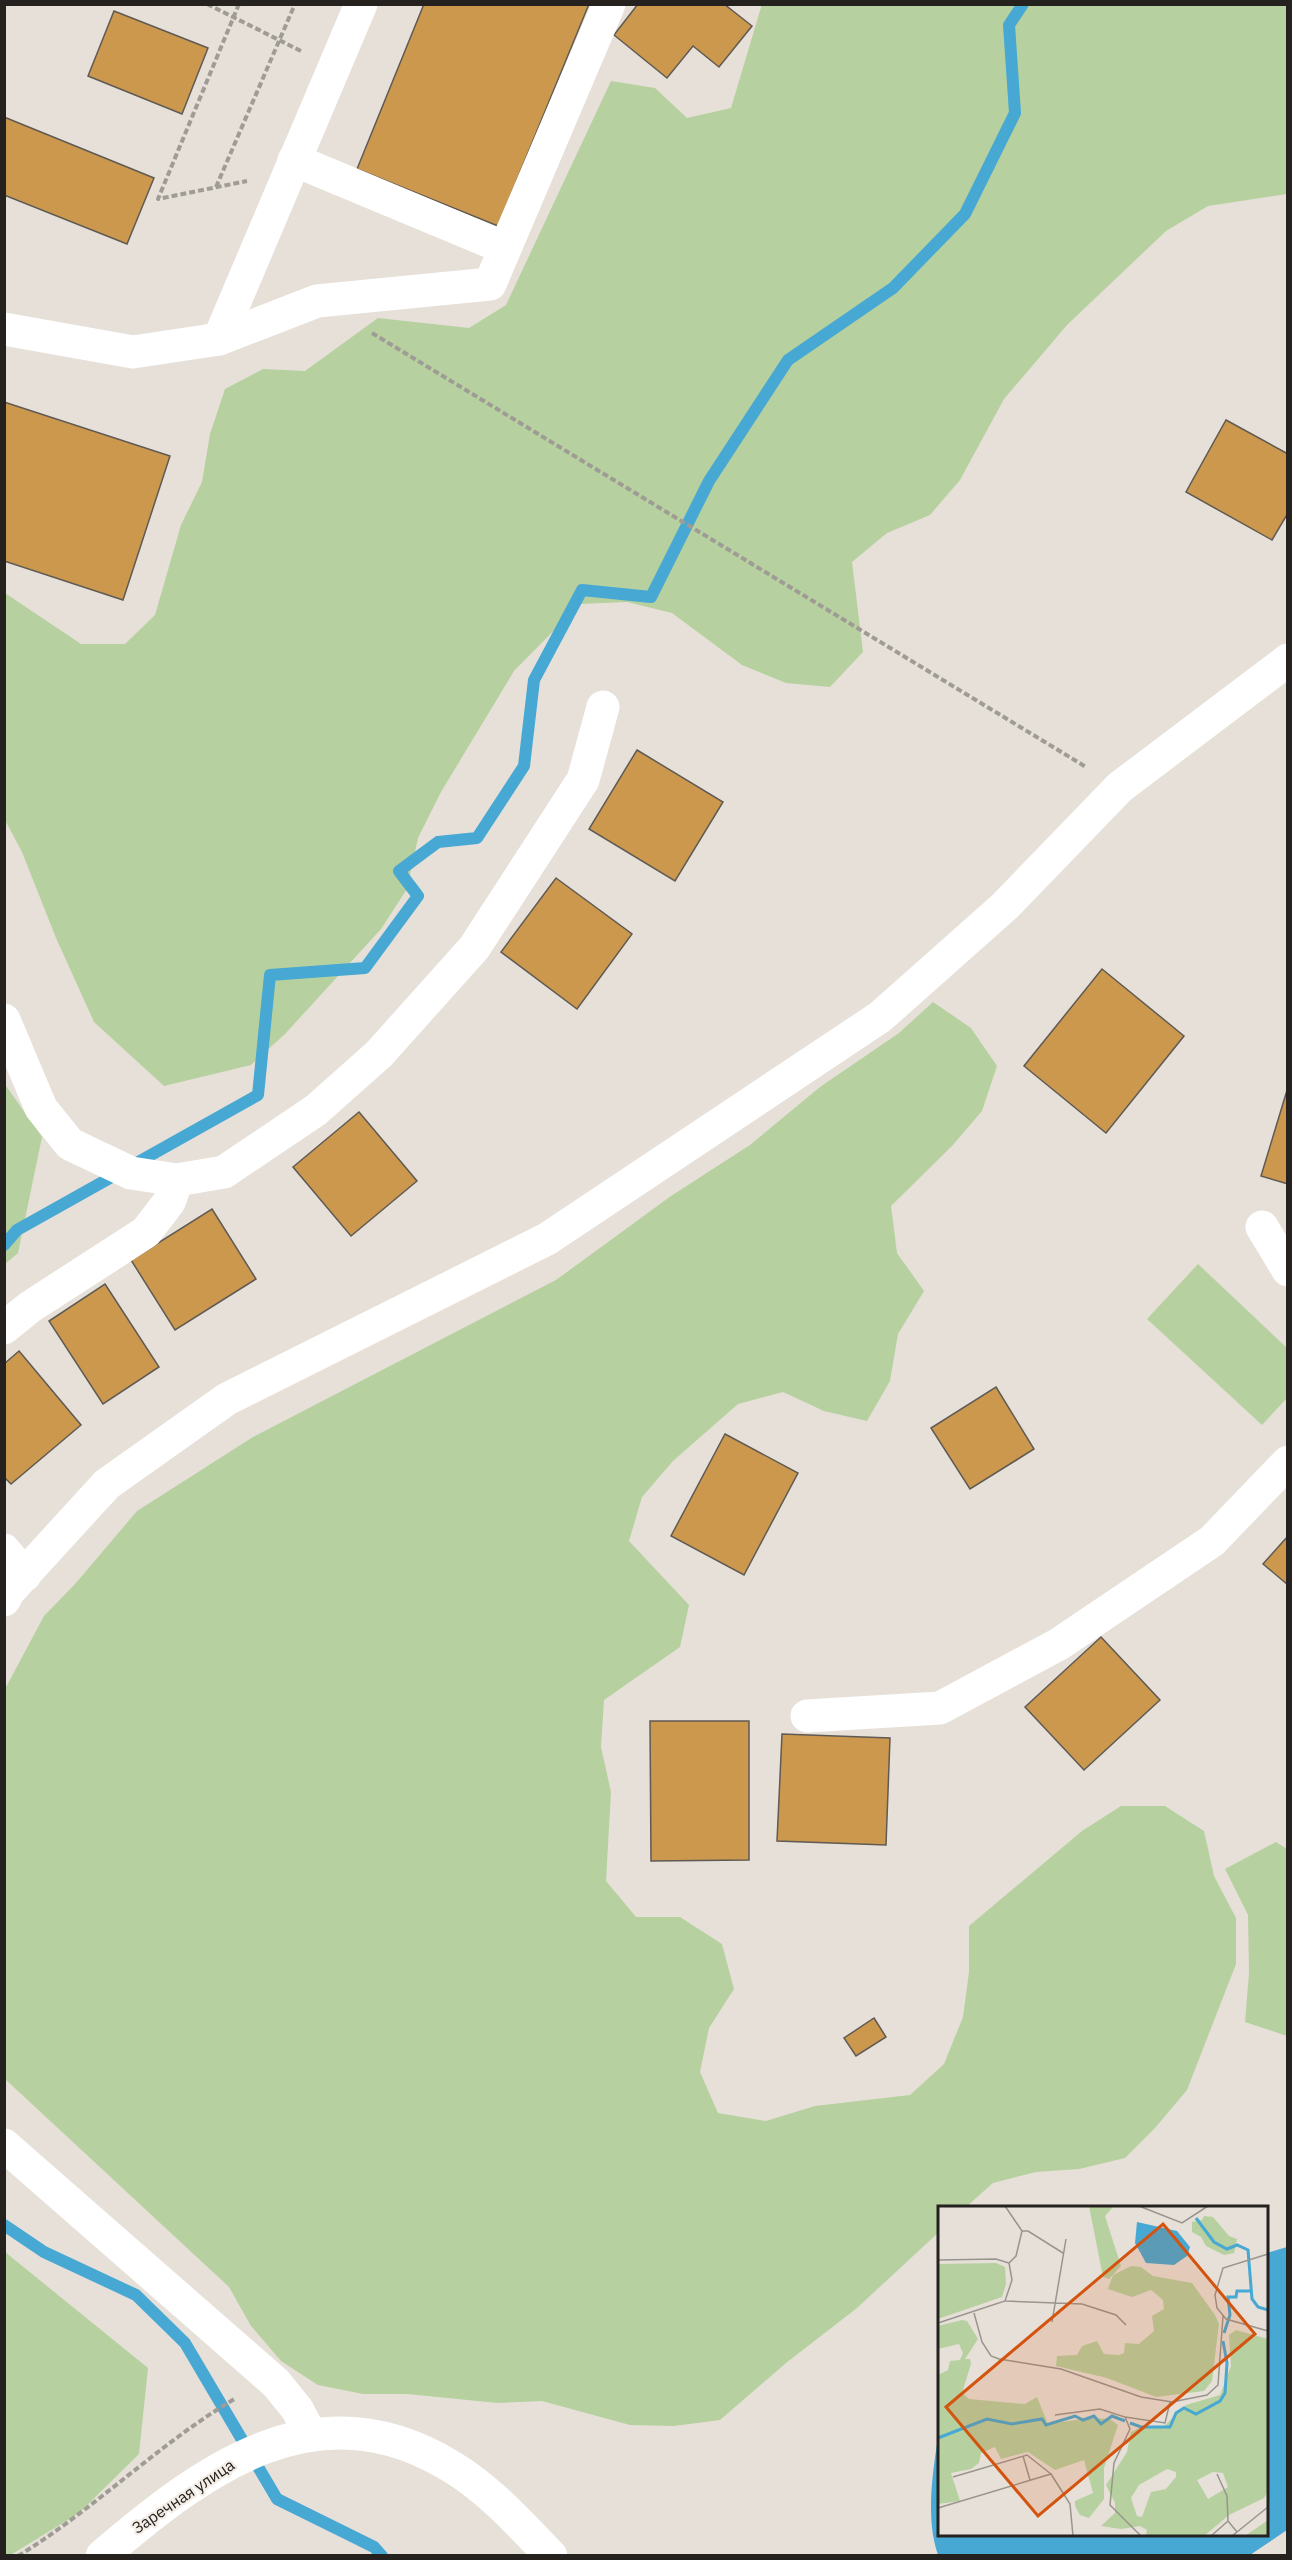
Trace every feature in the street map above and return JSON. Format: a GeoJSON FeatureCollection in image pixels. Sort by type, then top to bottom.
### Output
{"type":"FeatureCollection","features":[{"type":"Feature","properties":{"kind":"main road"},"geometry":{"type":"LineString","coordinates":[[219,339],[361,4]]}},
{"type":"Feature","properties":{"kind":"main road"},"geometry":{"type":"LineString","coordinates":[[4,328],[133,352],[219,339],[317,301],[490,284],[609,4]]}},
{"type":"Feature","properties":{"kind":"main road"},"geometry":{"type":"LineString","coordinates":[[292,166],[505,248]]}},
{"type":"Feature","properties":{"kind":"main road"},"geometry":{"type":"LineString","coordinates":[[4,1600],[107,1484],[227,1399],[547,1239],[880,1017],[1005,906],[1120,787],[1287,660]]}},
{"type":"Feature","properties":{"kind":"main road"},"geometry":{"type":"LineString","coordinates":[[4,1020],[41,1107],[70,1144],[131,1173],[177,1180],[224,1172],[316,1110],[379,1054],[474,948],[583,780],[603,707]]}},
{"type":"Feature","properties":{"kind":"main road"},"geometry":{"type":"LineString","coordinates":[[4,1328],[30,1307],[146,1232],[169,1202],[177,1180]]}},
{"type":"Feature","properties":{"kind":"main road"},"geometry":{"type":"LineString","coordinates":[[1262,1227],[1287,1270]]}},
{"type":"Feature","properties":{"kind":"main road"},"geometry":{"type":"LineString","coordinates":[[807,1716],[940,1708],[1059,1644],[1212,1541],[1287,1462]]}},
{"type":"Feature","properties":{"kind":"main road"},"geometry":{"type":"LineString","coordinates":[[4,1550],[25,1575]]}},
{"type":"Feature","properties":{"kind":"main road"},"geometry":{"type":"LineString","coordinates":[[4,2145],[271,2378],[297,2409],[311,2435]]}},
{"type":"Feature","properties":{"kind":"main road","name":"Заречная улица"},"geometry":{"type":"LineString","coordinates":[[102,2556],[143,2521],[219,2469],[269,2444],[311,2435],[357,2432],[404,2444],[452,2467],[503,2506],[550,2556]]}},
{"type":"Feature","properties":{"kind":"path"},"geometry":{"type":"LineString","coordinates":[[207,4],[334,68]]}},
{"type":"Feature","properties":{"kind":"path"},"geometry":{"type":"LineString","coordinates":[[239,4],[158,200],[292,166]]}},
{"type":"Feature","properties":{"kind":"path"},"geometry":{"type":"LineString","coordinates":[[216,187],[295,4]]}},
{"type":"Feature","properties":{"kind":"path"},"geometry":{"type":"LineString","coordinates":[[434,369],[1030,735],[1120,787]]}},
{"type":"Feature","properties":{"kind":"path"},"geometry":{"type":"LineString","coordinates":[[18,2556],[44,2540],[145,2460],[219,2409],[271,2378]]}},
{"type":"Feature","properties":{"kind":"green space"},"geometry":{"type":"Polygon","coordinates":[[[762,4],[1287,5],[1287,194],[1208,206],[1166,231],[1067,325],[1004,399],[960,480],[930,515],[887,533],[852,562],[863,652],[830,687],[786,683],[742,665],[672,613],[627,602],[580,604],[514,671],[441,792],[418,838],[407,889],[381,929],[285,1034],[251,1065],[164,1086],[94,1022],[56,938],[22,852],[5,820],[5,593],[81,644],[125,644],[155,615],[181,525],[202,482],[210,434],[225,389],[263,369],[305,371],[378,318],[469,328],[506,305],[611,81],[655,88],[687,118],[731,108],[762,4]]]}},
{"type":"Feature","properties":{"kind":"green space"},"geometry":{"type":"Polygon","coordinates":[[[933,1002],[971,1028],[997,1066],[982,1111],[952,1146],[891,1206],[897,1253],[924,1291],[898,1334],[890,1381],[867,1421],[824,1411],[783,1392],[738,1404],[673,1461],[642,1497],[629,1541],[689,1605],[680,1647],[604,1700],[601,1747],[611,1792],[606,1881],[636,1917],[680,1917],[722,1944],[734,1989],[709,2028],[700,2072],[718,2113],[766,2121],[815,2106],[910,2095],[944,2064],[963,2017],[969,1972],[969,1926],[1082,1831],[1121,1806],[1165,1806],[1204,1831],[1214,1876],[1236,1918],[1236,1964],[1187,2090],[1155,2128],[1125,2158],[1079,2169],[1036,2172],[993,2183],[967,2206],[938,2206],[938,2233],[857,2308],[786,2363],[720,2420],[674,2426],[630,2425],[542,2401],[498,2403],[407,2394],[363,2394],[318,2385],[281,2361],[251,2326],[229,2287],[5,2079],[5,1689],[44,1616],[76,1583],[137,1511],[253,1437],[556,1280],[671,1196],[750,1145],[820,1087],[899,1033],[933,1002]]]}},
{"type":"Feature","properties":{"kind":"green space"},"geometry":{"type":"Polygon","coordinates":[[[4,1083],[42,1137],[18,1253],[5,1264],[4,1083]]]}},
{"type":"Feature","properties":{"kind":"green space"},"geometry":{"type":"Polygon","coordinates":[[[1198,1264],[1287,1348],[1287,1398],[1262,1425],[1147,1319],[1198,1264]]]}},
{"type":"Feature","properties":{"kind":"green space"},"geometry":{"type":"Polygon","coordinates":[[[1276,1842],[1287,1849],[1287,2036],[1245,2022],[1249,1973],[1248,1915],[1225,1869],[1276,1842]]]}},
{"type":"Feature","properties":{"kind":"green space"},"geometry":{"type":"Polygon","coordinates":[[[5,2252],[148,2368],[139,2454],[79,2513],[9,2556],[4,2555],[5,2252]]]}},
{"type":"Feature","properties":{"kind":"water"},"geometry":{"type":"Polygon","coordinates":[[[1287,2247],[1287,2530],[1250,2555],[938,2555],[934,2541],[931,2510],[938,2439],[938,2536],[1268,2536],[1268,2253],[1287,2247]]]}},
{"type":"Feature","properties":{"kind":"building"},"geometry":{"type":"Polygon","coordinates":[[[424,4],[589,4],[498,226],[357,169],[424,4]]]}},
{"type":"Feature","properties":{"kind":"building"},"geometry":{"type":"Polygon","coordinates":[[[638,4],[724,4],[752,26],[719,67],[693,46],[667,78],[614,35],[638,4]]]}},
{"type":"Feature","properties":{"kind":"building"},"geometry":{"type":"Polygon","coordinates":[[[114,11],[208,48],[182,114],[88,76],[114,11]]]}},
{"type":"Feature","properties":{"kind":"building"},"geometry":{"type":"Polygon","coordinates":[[[4,117],[154,178],[127,244],[4,195],[4,117]]]}},
{"type":"Feature","properties":{"kind":"building"},"geometry":{"type":"Polygon","coordinates":[[[4,402],[170,456],[123,600],[4,561],[4,402]]]}},
{"type":"Feature","properties":{"kind":"building"},"geometry":{"type":"Polygon","coordinates":[[[1226,420],[1288,454],[1288,513],[1272,540],[1186,492],[1226,420]]]}},
{"type":"Feature","properties":{"kind":"building"},"geometry":{"type":"Polygon","coordinates":[[[637,750],[723,802],[675,881],[589,829],[637,750]]]}},
{"type":"Feature","properties":{"kind":"building"},"geometry":{"type":"Polygon","coordinates":[[[556,878],[632,934],[577,1009],[501,952],[556,878]]]}},
{"type":"Feature","properties":{"kind":"building"},"geometry":{"type":"Polygon","coordinates":[[[1102,969],[1184,1036],[1106,1133],[1024,1066],[1102,969]]]}},
{"type":"Feature","properties":{"kind":"building"},"geometry":{"type":"Polygon","coordinates":[[[1288,1087],[1288,1184],[1261,1176],[1288,1087]]]}},
{"type":"Feature","properties":{"kind":"building"},"geometry":{"type":"Polygon","coordinates":[[[359,1112],[417,1181],[351,1236],[293,1167],[359,1112]]]}},
{"type":"Feature","properties":{"kind":"building"},"geometry":{"type":"Polygon","coordinates":[[[212,1209],[256,1279],[175,1330],[131,1260],[212,1209]]]}},
{"type":"Feature","properties":{"kind":"building"},"geometry":{"type":"Polygon","coordinates":[[[105,1284],[159,1367],[103,1404],[49,1321],[105,1284]]]}},
{"type":"Feature","properties":{"kind":"building"},"geometry":{"type":"Polygon","coordinates":[[[19,1351],[81,1425],[11,1484],[4,1477],[4,1364],[19,1351]]]}},
{"type":"Feature","properties":{"kind":"building"},"geometry":{"type":"Polygon","coordinates":[[[996,1387],[1034,1449],[970,1489],[931,1428],[996,1387]]]}},
{"type":"Feature","properties":{"kind":"building"},"geometry":{"type":"Polygon","coordinates":[[[725,1434],[798,1473],[744,1575],[671,1536],[725,1434]]]}},
{"type":"Feature","properties":{"kind":"building"},"geometry":{"type":"Polygon","coordinates":[[[1288,1536],[1288,1585],[1263,1564],[1288,1536]]]}},
{"type":"Feature","properties":{"kind":"building"},"geometry":{"type":"Polygon","coordinates":[[[1101,1637],[1160,1700],[1084,1770],[1025,1707],[1101,1637]]]}},
{"type":"Feature","properties":{"kind":"building"},"geometry":{"type":"Polygon","coordinates":[[[650,1721],[749,1721],[749,1860],[651,1861],[650,1721]]]}},
{"type":"Feature","properties":{"kind":"building"},"geometry":{"type":"Polygon","coordinates":[[[782,1734],[890,1738],[886,1845],[777,1841],[782,1734]]]}},
{"type":"Feature","properties":{"kind":"building"},"geometry":{"type":"Polygon","coordinates":[[[874,2018],[886,2037],[856,2056],[844,2038],[874,2018]]]}},
{"type":"Feature","properties":{"kind":"waterway"},"geometry":{"type":"LineString","coordinates":[[4,1245],[17,1230],[258,1095],[270,975],[365,968],[418,896],[399,871],[438,842],[477,838],[524,766],[534,680],[582,590],[651,597],[709,481],[788,360],[893,288],[965,214],[1015,113],[1009,25],[1023,4]]}},
{"type":"Feature","properties":{"kind":"waterway"},"geometry":{"type":"LineString","coordinates":[[4,2225],[44,2252],[136,2295],[185,2343],[277,2499],[374,2547],[382,2556]]}}]}
